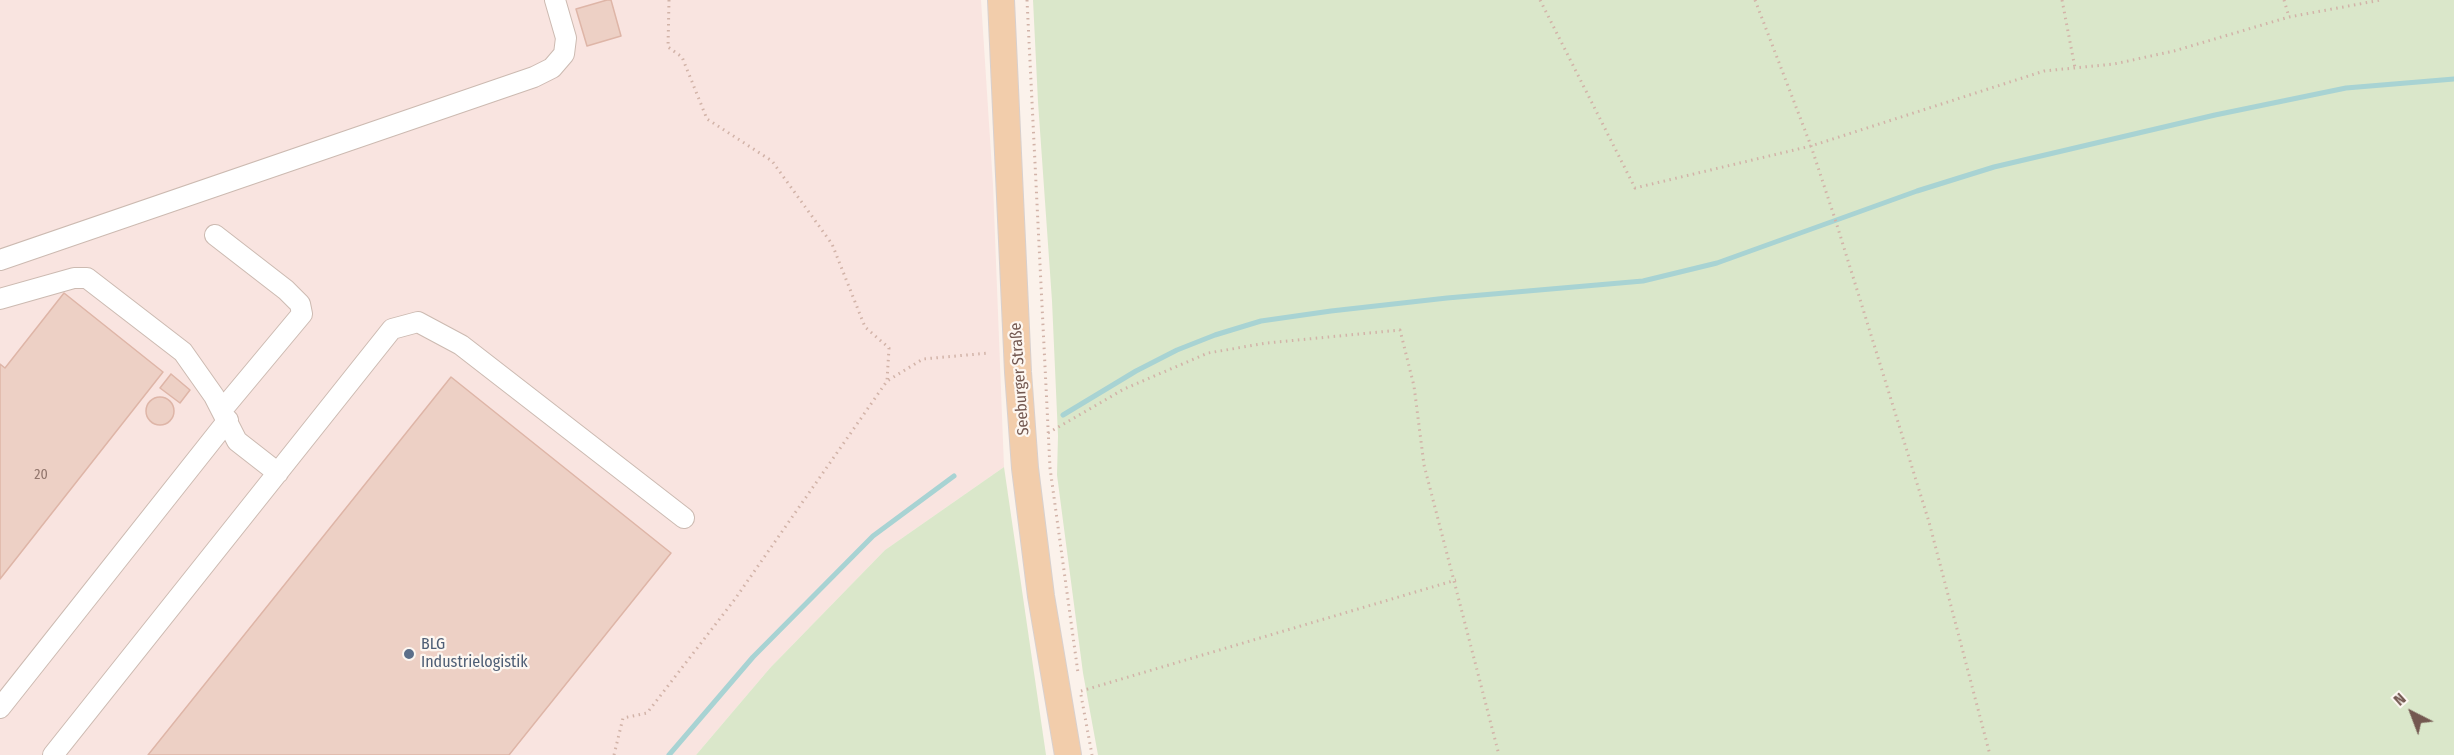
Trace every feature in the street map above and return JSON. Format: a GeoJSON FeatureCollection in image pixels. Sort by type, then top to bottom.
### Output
{"type":"FeatureCollection","features":[{"type":"Feature","properties":{"kind":"main road","name":"Seeburger Straße"},"geometry":{"type":"LineString","coordinates":[[1001,0],[1018,372],[1025,468],[1041,596],[1068,755]]}},
{"type":"Feature","properties":{"kind":"lane"},"geometry":{"type":"LineString","coordinates":[[0,260],[534,77],[552,68],[564,54],[566,38],[555,0]]}},
{"type":"Feature","properties":{"kind":"lane"},"geometry":{"type":"LineString","coordinates":[[0,708],[302,314],[300,304],[286,290],[215,235]]}},
{"type":"Feature","properties":{"kind":"lane"},"geometry":{"type":"LineString","coordinates":[[0,300],[74,278],[87,278],[183,352],[225,415],[237,441],[278,473]]}},
{"type":"Feature","properties":{"kind":"lane"},"geometry":{"type":"LineString","coordinates":[[53,755],[392,329],[418,322],[461,345],[684,518]]}},
{"type":"Feature","properties":{"kind":"path"},"geometry":{"type":"LineString","coordinates":[[669,0],[668,47],[682,57],[707,119],[772,161],[832,244],[865,327],[889,348],[887,381]]}},
{"type":"Feature","properties":{"kind":"path"},"geometry":{"type":"LineString","coordinates":[[1027,0],[1050,468],[1078,679]]}},
{"type":"Feature","properties":{"kind":"path"},"geometry":{"type":"LineString","coordinates":[[1540,0],[1635,188],[1811,146],[2044,71],[2114,64],[2174,51],[2289,17],[2381,0]]}},
{"type":"Feature","properties":{"kind":"path"},"geometry":{"type":"LineString","coordinates":[[1755,0],[1811,146],[1929,522],[1990,755]]}},
{"type":"Feature","properties":{"kind":"path"},"geometry":{"type":"LineString","coordinates":[[2062,0],[2075,68]]}},
{"type":"Feature","properties":{"kind":"path"},"geometry":{"type":"LineString","coordinates":[[2284,0],[2289,17]]}},
{"type":"Feature","properties":{"kind":"path"},"geometry":{"type":"LineString","coordinates":[[1048,433],[1124,389],[1208,353],[1267,343],[1400,330],[1414,386],[1424,465],[1456,580],[1499,755]]}},
{"type":"Feature","properties":{"kind":"path"},"geometry":{"type":"LineString","coordinates":[[614,755],[622,718],[646,714],[735,599],[887,381],[923,359],[989,353]]}},
{"type":"Feature","properties":{"kind":"path"},"geometry":{"type":"LineString","coordinates":[[1092,755],[1081,691],[1456,580]]}},
{"type":"Feature","properties":{"kind":"shaded area"},"geometry":{"type":"Polygon","coordinates":[[[0,0],[981,0],[993,185],[1004,467],[885,550],[770,668],[696,755],[0,755],[0,0]]]}},
{"type":"Feature","properties":{"kind":"green space"},"geometry":{"type":"Polygon","coordinates":[[[1033,0],[2454,0],[2454,755],[1098,755],[1083,673],[1057,475],[1058,436],[1052,301],[1033,0]]]}},
{"type":"Feature","properties":{"kind":"green space"},"geometry":{"type":"Polygon","coordinates":[[[1004,467],[1046,755],[696,755],[770,668],[885,550],[1004,467]]]}},
{"type":"Feature","properties":{"kind":"building"},"geometry":{"type":"Polygon","coordinates":[[[611,0],[621,36],[587,46],[576,9],[611,0]]]}},
{"type":"Feature","properties":{"kind":"building"},"geometry":{"type":"Polygon","coordinates":[[[64,293],[163,372],[0,579],[0,364],[5,368],[64,293]]]}},
{"type":"Feature","properties":{"kind":"building"},"geometry":{"type":"Polygon","coordinates":[[[171,374],[190,390],[180,403],[160,388],[171,374]]]}},
{"type":"Feature","properties":{"kind":"building","name":"BLG Industrielogistik"},"geometry":{"type":"Polygon","coordinates":[[[451,377],[671,553],[509,755],[148,755],[451,377]]]}},
{"type":"Feature","properties":{"kind":"building"},"geometry":{"type":"Polygon","coordinates":[[[160,397],[170,401],[174,411],[170,421],[160,425],[150,421],[146,411],[150,401],[160,397]]]}},
{"type":"Feature","properties":{"kind":"waterway"},"geometry":{"type":"LineString","coordinates":[[1063,415],[1136,371],[1177,350],[1261,321],[1447,298],[1643,281],[1717,263],[1917,191],[1994,167],[2215,115],[2346,88],[2454,79]]}},
{"type":"Feature","properties":{"kind":"waterway"},"geometry":{"type":"LineString","coordinates":[[669,755],[753,657],[873,536],[954,476]]}},
{"type":"Feature","properties":{"kind":"place","name":"BLG Industrielogistik"},"geometry":{"type":"Point","coordinates":[409,654]}}]}
